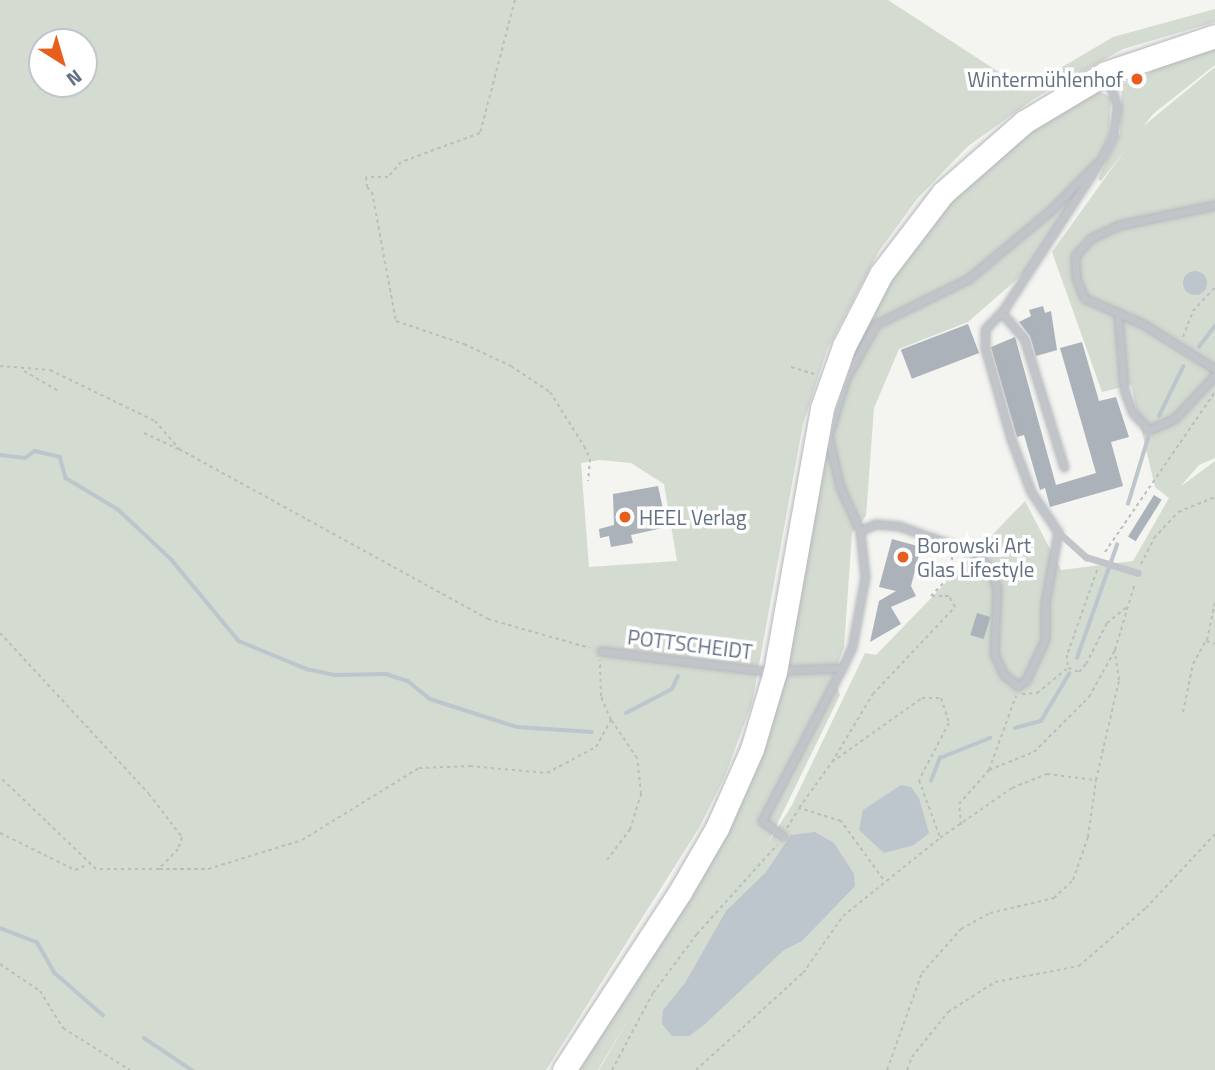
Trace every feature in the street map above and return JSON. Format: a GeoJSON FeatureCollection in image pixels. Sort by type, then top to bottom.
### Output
{"type":"FeatureCollection","features":[{"type":"Feature","properties":{"kind":"main road"},"geometry":{"type":"LineString","coordinates":[[564,1070],[717,828],[752,749],[775,672],[807,469],[831,379],[881,274],[943,193],[1024,122],[1106,73],[1215,36]]}},
{"type":"Feature","properties":{"kind":"lane"},"geometry":{"type":"LineString","coordinates":[[1106,73],[1117,106],[1113,136],[1102,158],[1001,312],[985,329],[985,348],[1031,492],[1058,532],[1086,557],[1139,573]]}},
{"type":"Feature","properties":{"kind":"lane"},"geometry":{"type":"LineString","coordinates":[[783,836],[762,821],[852,647],[865,577],[860,531],[839,488],[828,436],[846,378],[876,324],[968,279],[1052,209],[1102,158]]}},
{"type":"Feature","properties":{"kind":"lane"},"geometry":{"type":"LineString","coordinates":[[1215,205],[1143,218],[1091,238],[1075,256],[1076,278],[1084,298],[1181,345],[1215,369]]}},
{"type":"Feature","properties":{"kind":"lane"},"geometry":{"type":"LineString","coordinates":[[1001,312],[1024,338],[1064,467]]}},
{"type":"Feature","properties":{"kind":"lane"},"geometry":{"type":"LineString","coordinates":[[1118,315],[1124,390],[1133,414],[1149,429],[1174,419],[1215,375]]}},
{"type":"Feature","properties":{"kind":"lane"},"geometry":{"type":"LineString","coordinates":[[860,531],[875,524],[899,526],[975,553],[989,568],[997,588],[993,654],[1004,675],[1018,686],[1033,672],[1045,639],[1045,603],[1058,532]]}},
{"type":"Feature","properties":{"kind":"lane","name":"POTTSCHEIDT"},"geometry":{"type":"LineString","coordinates":[[601,651],[775,672],[842,668]]}},
{"type":"Feature","properties":{"kind":"path"},"geometry":{"type":"LineString","coordinates":[[515,0],[480,133],[401,162],[388,177],[366,177],[396,321],[476,350],[551,392],[590,459],[588,481]]}},
{"type":"Feature","properties":{"kind":"path"},"geometry":{"type":"LineString","coordinates":[[1181,345],[1185,324],[1215,287]]}},
{"type":"Feature","properties":{"kind":"path"},"geometry":{"type":"LineString","coordinates":[[0,366],[23,371],[50,370],[155,421],[179,449]]}},
{"type":"Feature","properties":{"kind":"path"},"geometry":{"type":"LineString","coordinates":[[791,367],[831,379]]}},
{"type":"Feature","properties":{"kind":"path"},"geometry":{"type":"LineString","coordinates":[[23,371],[60,391]]}},
{"type":"Feature","properties":{"kind":"path"},"geometry":{"type":"LineString","coordinates":[[1102,556],[1215,392]]}},
{"type":"Feature","properties":{"kind":"path"},"geometry":{"type":"LineString","coordinates":[[144,433],[179,449],[488,619],[601,651],[601,696],[611,720],[637,758],[641,794],[630,830],[607,860]]}},
{"type":"Feature","properties":{"kind":"path"},"geometry":{"type":"LineString","coordinates":[[989,770],[1034,752],[1089,697],[1115,650],[1127,607],[1154,538],[1178,512],[1215,496]]}},
{"type":"Feature","properties":{"kind":"path"},"geometry":{"type":"LineString","coordinates":[[612,1070],[653,993],[696,934],[771,856],[873,694],[955,607],[949,596],[931,596],[952,574],[951,544]]}},
{"type":"Feature","properties":{"kind":"path"},"geometry":{"type":"LineString","coordinates":[[1068,668],[1067,655],[1098,568]]}},
{"type":"Feature","properties":{"kind":"path"},"geometry":{"type":"LineString","coordinates":[[1183,712],[1187,681],[1206,641],[1215,603]]}},
{"type":"Feature","properties":{"kind":"path"},"geometry":{"type":"LineString","coordinates":[[1068,668],[1079,672],[1087,664],[1107,623],[1127,607]]}},
{"type":"Feature","properties":{"kind":"path"},"geometry":{"type":"LineString","coordinates":[[0,633],[149,794],[182,837],[178,849],[159,869]]}},
{"type":"Feature","properties":{"kind":"path"},"geometry":{"type":"LineString","coordinates":[[1206,641],[1215,644]]}},
{"type":"Feature","properties":{"kind":"path"},"geometry":{"type":"LineString","coordinates":[[887,1070],[922,973],[961,929],[990,914],[1054,898],[1073,880],[1088,837],[1096,780],[1119,680],[1115,650]]}},
{"type":"Feature","properties":{"kind":"path"},"geometry":{"type":"LineString","coordinates":[[961,826],[959,804],[989,770],[1017,692],[1037,693],[1068,668]]}},
{"type":"Feature","properties":{"kind":"path"},"geometry":{"type":"LineString","coordinates":[[832,762],[922,698],[941,698],[949,723],[919,780],[940,838]]}},
{"type":"Feature","properties":{"kind":"path"},"geometry":{"type":"LineString","coordinates":[[0,833],[75,870],[88,865],[208,869],[302,840],[419,768],[470,766],[547,773],[596,747],[611,720]]}},
{"type":"Feature","properties":{"kind":"path"},"geometry":{"type":"LineString","coordinates":[[696,1070],[803,973],[819,944],[843,916],[940,838],[1013,788],[1047,774],[1096,780]]}},
{"type":"Feature","properties":{"kind":"path"},"geometry":{"type":"LineString","coordinates":[[0,777],[88,865]]}},
{"type":"Feature","properties":{"kind":"path"},"geometry":{"type":"LineString","coordinates":[[799,808],[841,821],[884,881]]}},
{"type":"Feature","properties":{"kind":"path"},"geometry":{"type":"LineString","coordinates":[[907,1070],[912,1057],[948,1012],[995,982],[1079,966],[1146,908],[1215,834]]}},
{"type":"Feature","properties":{"kind":"path"},"geometry":{"type":"LineString","coordinates":[[0,964],[40,992],[63,1028],[103,1057],[130,1070]]}},
{"type":"Feature","properties":{"kind":"shaded area"},"geometry":{"type":"Polygon","coordinates":[[[0,0],[888,0],[1025,89],[1113,37],[1215,9],[1215,22],[1123,49],[1035,98],[967,147],[917,199],[879,251],[827,350],[803,424],[752,703],[725,776],[699,828],[546,1070],[0,1070],[0,0]],[[600,460],[581,463],[589,567],[677,561],[664,484],[631,463],[600,460]]]}},
{"type":"Feature","properties":{"kind":"shaded area"},"geometry":{"type":"Polygon","coordinates":[[[1215,44],[1215,65],[1153,114],[1101,181],[1098,179],[1120,133],[1122,84],[1141,79],[1168,60],[1215,44]]]}},
{"type":"Feature","properties":{"kind":"shaded area"},"geometry":{"type":"Polygon","coordinates":[[[1215,67],[1215,458],[1199,465],[1180,487],[1215,461],[1215,1070],[599,1070],[631,1015],[598,1070],[571,1070],[772,718],[833,399],[879,295],[935,213],[1003,148],[1093,89],[1111,97],[1109,135],[1099,159],[1025,272],[968,322],[899,349],[874,408],[866,516],[852,533],[844,647],[833,676],[840,695],[768,843],[792,805],[865,653],[876,655],[1025,501],[1061,570],[1133,561],[1169,498],[1155,487],[1131,385],[1102,392],[1052,252],[1140,129],[1215,67]]]}},
{"type":"Feature","properties":{"kind":"shaded area"},"geometry":{"type":"Polygon","coordinates":[[[1195,271],[1206,278],[1207,283],[1200,294],[1195,295],[1184,288],[1183,283],[1190,272],[1195,271]]]}},
{"type":"Feature","properties":{"kind":"shaded area"},"geometry":{"type":"Polygon","coordinates":[[[901,785],[911,787],[919,798],[929,833],[914,845],[884,853],[859,830],[863,810],[901,785]]]}},
{"type":"Feature","properties":{"kind":"shaded area"},"geometry":{"type":"Polygon","coordinates":[[[815,832],[834,843],[854,874],[855,886],[802,941],[784,950],[705,1024],[689,1036],[672,1036],[662,1024],[663,1010],[685,983],[726,911],[766,872],[791,835],[815,832]]]}},
{"type":"Feature","properties":{"kind":"building"},"geometry":{"type":"Polygon","coordinates":[[[1043,306],[1045,313],[1051,311],[1057,350],[1036,356],[1030,336],[1019,322],[1031,316],[1029,310],[1043,306]]]}},
{"type":"Feature","properties":{"kind":"building"},"geometry":{"type":"Polygon","coordinates":[[[968,324],[979,353],[912,379],[901,350],[968,324]]]}},
{"type":"Feature","properties":{"kind":"building"},"geometry":{"type":"Polygon","coordinates":[[[1015,337],[1056,485],[1096,473],[1060,348],[1082,342],[1099,401],[1116,397],[1129,437],[1111,442],[1123,486],[1050,507],[1045,488],[1040,490],[1024,435],[1017,437],[991,347],[1015,337]]]}},
{"type":"Feature","properties":{"kind":"building"},"geometry":{"type":"Polygon","coordinates":[[[658,486],[667,527],[631,535],[633,543],[611,547],[609,536],[600,538],[599,529],[614,525],[613,494],[658,486]]]}},
{"type":"Feature","properties":{"kind":"building"},"geometry":{"type":"Polygon","coordinates":[[[1154,495],[1162,500],[1136,541],[1128,537],[1154,495]]]}},
{"type":"Feature","properties":{"kind":"building"},"geometry":{"type":"Polygon","coordinates":[[[892,539],[921,547],[911,586],[916,596],[891,607],[901,624],[870,642],[879,601],[896,591],[879,587],[892,539]]]}},
{"type":"Feature","properties":{"kind":"building"},"geometry":{"type":"Polygon","coordinates":[[[977,613],[990,617],[984,639],[970,635],[977,613]]]}},
{"type":"Feature","properties":{"kind":"waterway"},"geometry":{"type":"LineString","coordinates":[[1199,347],[1215,326]]}},
{"type":"Feature","properties":{"kind":"waterway"},"geometry":{"type":"LineString","coordinates":[[1159,416],[1183,367]]}},
{"type":"Feature","properties":{"kind":"waterway"},"geometry":{"type":"LineString","coordinates":[[1128,504],[1148,438]]}},
{"type":"Feature","properties":{"kind":"waterway"},"geometry":{"type":"LineString","coordinates":[[0,455],[25,458],[35,451],[60,457],[66,478],[119,510],[172,560],[239,641],[307,669],[335,675],[386,674],[408,681],[430,699],[517,727],[592,732]]}},
{"type":"Feature","properties":{"kind":"waterway"},"geometry":{"type":"LineString","coordinates":[[1077,658],[1117,545]]}},
{"type":"Feature","properties":{"kind":"waterway"},"geometry":{"type":"LineString","coordinates":[[1015,728],[1041,721],[1069,674]]}},
{"type":"Feature","properties":{"kind":"waterway"},"geometry":{"type":"LineString","coordinates":[[626,713],[672,689],[678,676]]}},
{"type":"Feature","properties":{"kind":"waterway"},"geometry":{"type":"LineString","coordinates":[[931,781],[940,758],[990,738]]}},
{"type":"Feature","properties":{"kind":"waterway"},"geometry":{"type":"LineString","coordinates":[[0,928],[37,942],[55,973],[103,1015]]}},
{"type":"Feature","properties":{"kind":"waterway"},"geometry":{"type":"LineString","coordinates":[[144,1038],[192,1070]]}},
{"type":"Feature","properties":{"kind":"place","name":"Wintermühlenhof"},"geometry":{"type":"Point","coordinates":[1137,79]}},
{"type":"Feature","properties":{"kind":"place","name":"HEEL Verlag"},"geometry":{"type":"Point","coordinates":[625,517]}},
{"type":"Feature","properties":{"kind":"place","name":"Borowski Art Glas Lifestyle"},"geometry":{"type":"Point","coordinates":[903,557]}}]}
